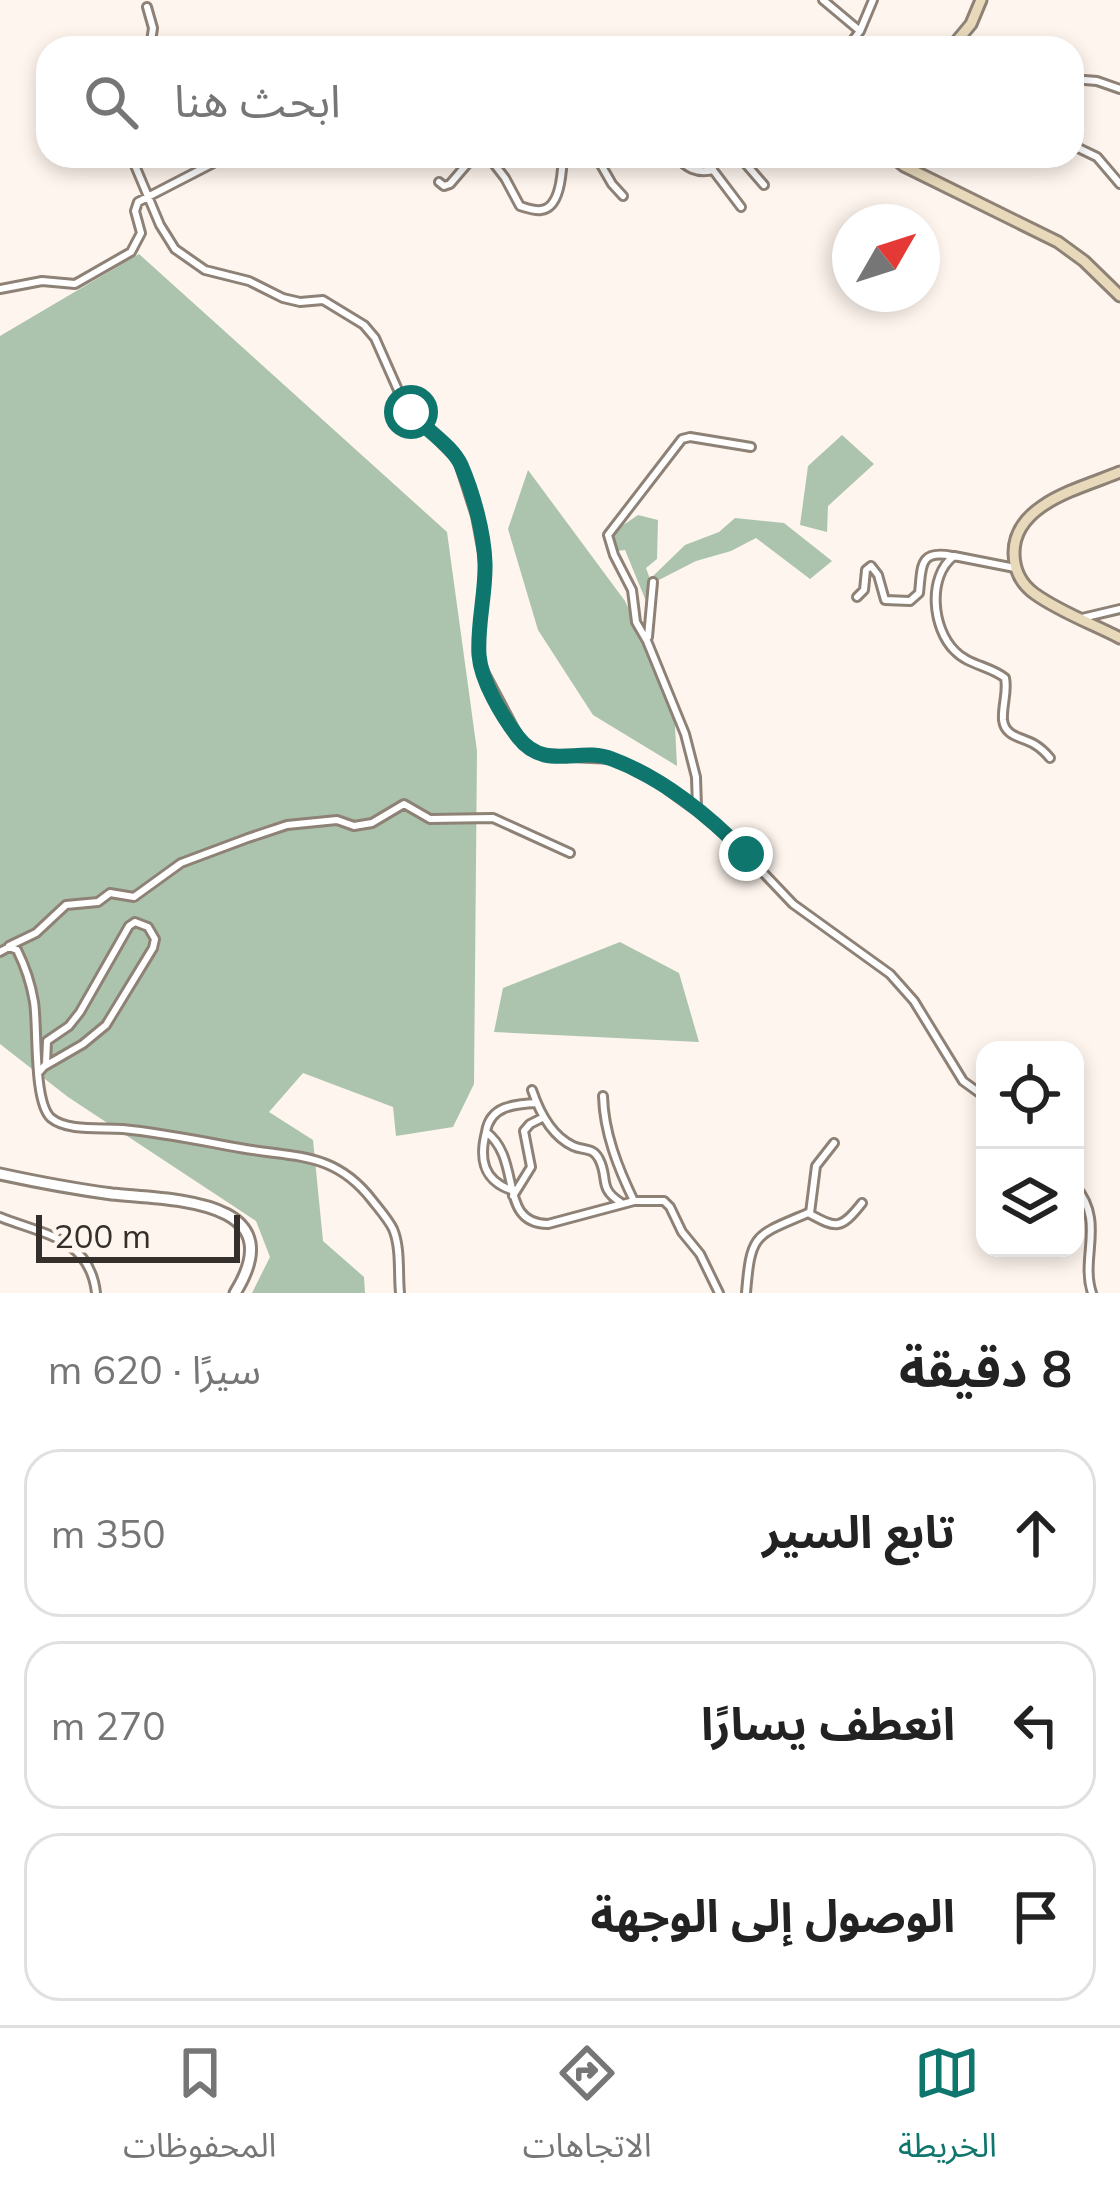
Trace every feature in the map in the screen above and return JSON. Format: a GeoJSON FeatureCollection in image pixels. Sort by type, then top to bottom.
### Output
{"type":"FeatureCollection","features":[{"type":"Feature","properties":{"kind":"main road"},"geometry":{"type":"LineString","coordinates":[[960,36],[981,0]]}},
{"type":"Feature","properties":{"kind":"main road"},"geometry":{"type":"LineString","coordinates":[[908,168],[1058,242],[1120,296]]}},
{"type":"Feature","properties":{"kind":"main road"},"geometry":{"type":"LineString","coordinates":[[1120,472],[1052,502],[1025,520],[1016,537],[1015,568],[1030,590],[1120,638]]}},
{"type":"Feature","properties":{"kind":"street"},"geometry":{"type":"LineString","coordinates":[[823,0],[860,31]]}},
{"type":"Feature","properties":{"kind":"street"},"geometry":{"type":"LineString","coordinates":[[856,36],[873,0]]}},
{"type":"Feature","properties":{"kind":"street"},"geometry":{"type":"LineString","coordinates":[[147,7],[152,36]]}},
{"type":"Feature","properties":{"kind":"street"},"geometry":{"type":"LineString","coordinates":[[1084,80],[1120,89]]}},
{"type":"Feature","properties":{"kind":"street"},"geometry":{"type":"LineString","coordinates":[[1084,152],[1097,158],[1120,184]]}},
{"type":"Feature","properties":{"kind":"street"},"geometry":{"type":"LineString","coordinates":[[136,168],[167,238],[205,270],[249,281],[284,298],[323,300],[370,330],[411,412],[454,454],[476,516],[485,564],[478,650],[481,666],[524,744],[548,756],[613,759],[697,811],[793,904],[890,974],[914,1001],[964,1081],[976,1090]]}},
{"type":"Feature","properties":{"kind":"street"},"geometry":{"type":"LineString","coordinates":[[0,289],[42,281],[75,284],[131,252],[141,233],[135,207],[204,168]]}},
{"type":"Feature","properties":{"kind":"street"},"geometry":{"type":"LineString","coordinates":[[439,182],[449,184],[463,168]]}},
{"type":"Feature","properties":{"kind":"street"},"geometry":{"type":"LineString","coordinates":[[497,168],[520,206],[544,210],[557,193],[561,168]]}},
{"type":"Feature","properties":{"kind":"street"},"geometry":{"type":"LineString","coordinates":[[603,168],[623,196]]}},
{"type":"Feature","properties":{"kind":"street"},"geometry":{"type":"LineString","coordinates":[[689,168],[713,170],[741,207]]}},
{"type":"Feature","properties":{"kind":"street"},"geometry":{"type":"LineString","coordinates":[[750,168],[764,185]]}},
{"type":"Feature","properties":{"kind":"street"},"geometry":{"type":"LineString","coordinates":[[697,811],[696,776],[685,734],[636,622],[632,590],[608,535],[682,439],[751,447]]}},
{"type":"Feature","properties":{"kind":"street"},"geometry":{"type":"LineString","coordinates":[[857,597],[864,590],[869,566],[878,574],[885,600],[910,601],[919,593],[919,570],[926,559],[938,554],[1015,568]]}},
{"type":"Feature","properties":{"kind":"street"},"geometry":{"type":"LineString","coordinates":[[954,556],[938,579],[936,605],[943,632],[963,658],[1005,678],[1006,728],[1050,758]]}},
{"type":"Feature","properties":{"kind":"street"},"geometry":{"type":"LineString","coordinates":[[647,641],[653,581]]}},
{"type":"Feature","properties":{"kind":"street"},"geometry":{"type":"LineString","coordinates":[[1082,618],[1120,609]]}},
{"type":"Feature","properties":{"kind":"street"},"geometry":{"type":"LineString","coordinates":[[3,950],[36,933],[66,905],[98,902],[110,893],[134,897],[182,863],[248,838],[287,825],[338,820],[354,826],[372,823],[404,804],[430,818],[493,818],[570,853]]}},
{"type":"Feature","properties":{"kind":"street"},"geometry":{"type":"LineString","coordinates":[[42,1069],[106,1025],[153,948],[155,939],[148,927],[135,922],[129,926],[80,1012],[47,1042],[42,1069],[40,1095],[45,1111],[63,1124],[171,1135],[328,1162],[365,1191],[394,1231],[400,1293]]}},
{"type":"Feature","properties":{"kind":"street"},"geometry":{"type":"LineString","coordinates":[[3,950],[19,952],[32,993],[42,1069]]}},
{"type":"Feature","properties":{"kind":"street"},"geometry":{"type":"LineString","coordinates":[[532,1090],[544,1117],[568,1143],[598,1156],[606,1189],[623,1204]]}},
{"type":"Feature","properties":{"kind":"street"},"geometry":{"type":"LineString","coordinates":[[603,1096],[607,1133],[634,1201]]}},
{"type":"Feature","properties":{"kind":"street"},"geometry":{"type":"LineString","coordinates":[[512,1193],[486,1171],[481,1156],[488,1122],[498,1111],[536,1103]]}},
{"type":"Feature","properties":{"kind":"street"},"geometry":{"type":"LineString","coordinates":[[512,1193],[531,1167],[524,1131],[544,1117]]}},
{"type":"Feature","properties":{"kind":"street"},"geometry":{"type":"LineString","coordinates":[[486,1132],[504,1152],[512,1193],[526,1218],[541,1225],[634,1201],[667,1203],[719,1293]]}},
{"type":"Feature","properties":{"kind":"street"},"geometry":{"type":"LineString","coordinates":[[810,1213],[816,1166],[834,1143]]}},
{"type":"Feature","properties":{"kind":"street"},"geometry":{"type":"LineString","coordinates":[[0,1174],[225,1211],[243,1230],[251,1255],[235,1293]]}},
{"type":"Feature","properties":{"kind":"street"},"geometry":{"type":"LineString","coordinates":[[1084,1199],[1092,1293]]}},
{"type":"Feature","properties":{"kind":"street"},"geometry":{"type":"LineString","coordinates":[[810,1213],[836,1226],[862,1203]]}},
{"type":"Feature","properties":{"kind":"street"},"geometry":{"type":"LineString","coordinates":[[746,1293],[754,1244],[766,1232],[810,1213]]}},
{"type":"Feature","properties":{"kind":"street"},"geometry":{"type":"LineString","coordinates":[[0,1217],[70,1244],[90,1269],[96,1293]]}},
{"type":"Feature","properties":{"kind":"green space"},"geometry":{"type":"Polygon","coordinates":[[[139,254],[447,532],[477,751],[474,1084],[453,1127],[396,1136],[393,1107],[303,1073],[269,1112],[313,1140],[323,1241],[364,1277],[365,1293],[252,1293],[270,1257],[256,1221],[68,1097],[0,1044],[0,336],[139,254]]]}},
{"type":"Feature","properties":{"kind":"green space"},"geometry":{"type":"Polygon","coordinates":[[[842,435],[874,464],[828,506],[827,532],[800,525],[808,466],[842,435]]]}},
{"type":"Feature","properties":{"kind":"green space"},"geometry":{"type":"Polygon","coordinates":[[[528,470],[625,601],[674,706],[677,766],[593,715],[538,630],[508,529],[528,470]]]}},
{"type":"Feature","properties":{"kind":"green space"},"geometry":{"type":"Polygon","coordinates":[[[638,515],[658,520],[657,559],[646,568],[655,593],[648,606],[625,550],[616,551],[607,536],[638,515]]]}},
{"type":"Feature","properties":{"kind":"green space"},"geometry":{"type":"Polygon","coordinates":[[[735,518],[784,523],[832,561],[810,579],[756,538],[655,582],[653,576],[685,545],[719,532],[735,518]]]}},
{"type":"Feature","properties":{"kind":"green space"},"geometry":{"type":"Polygon","coordinates":[[[620,942],[679,973],[699,1042],[494,1032],[503,988],[620,942]]]}},
{"type":"Feature","properties":{"kind":"route"},"geometry":{"type":"LineString","coordinates":[[411,412],[454,454],[463,470],[485,564],[478,650],[481,666],[514,732],[531,749],[548,756],[613,759],[679,797],[746,854]]}}]}
